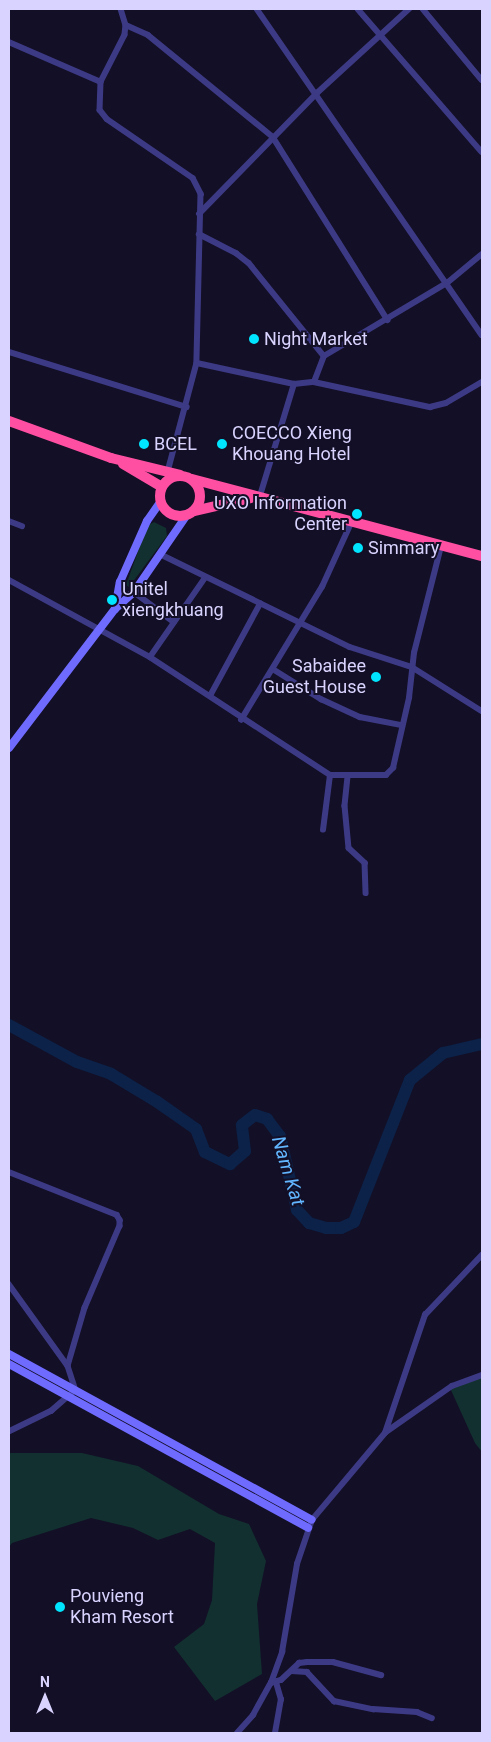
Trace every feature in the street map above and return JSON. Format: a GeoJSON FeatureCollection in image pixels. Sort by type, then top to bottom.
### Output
{"type":"FeatureCollection","features":[{"type":"Feature","properties":{"kind":"highway"},"geometry":{"type":"LineString","coordinates":[[9,421],[111,458],[168,472],[255,498],[482,556]]}},
{"type":"Feature","properties":{"kind":"highway"},"geometry":{"type":"LineString","coordinates":[[111,458],[162,487]]}},
{"type":"Feature","properties":{"kind":"highway"},"geometry":{"type":"LineString","coordinates":[[180,476],[168,480],[162,487],[161,501],[169,512],[190,513],[255,498]]}},
{"type":"Feature","properties":{"kind":"highway"},"geometry":{"type":"LineString","coordinates":[[190,513],[200,503],[200,493],[192,479]]}},
{"type":"Feature","properties":{"kind":"street"},"geometry":{"type":"LineString","coordinates":[[121,9],[126,24],[125,35],[101,82],[100,110],[107,119],[194,178],[201,194],[199,214],[197,363],[188,407],[168,472]]}},
{"type":"Feature","properties":{"kind":"street"},"geometry":{"type":"LineString","coordinates":[[257,9],[317,93],[482,335]]}},
{"type":"Feature","properties":{"kind":"street"},"geometry":{"type":"LineString","coordinates":[[358,9],[482,152]]}},
{"type":"Feature","properties":{"kind":"street"},"geometry":{"type":"LineString","coordinates":[[199,214],[317,93],[409,9]]}},
{"type":"Feature","properties":{"kind":"street"},"geometry":{"type":"LineString","coordinates":[[423,9],[482,80]]}},
{"type":"Feature","properties":{"kind":"street"},"geometry":{"type":"LineString","coordinates":[[126,24],[148,36],[273,137],[388,320]]}},
{"type":"Feature","properties":{"kind":"street"},"geometry":{"type":"LineString","coordinates":[[10,45],[101,82]]}},
{"type":"Feature","properties":{"kind":"street"},"geometry":{"type":"LineString","coordinates":[[199,234],[236,253],[249,263],[324,356]]}},
{"type":"Feature","properties":{"kind":"street"},"geometry":{"type":"LineString","coordinates":[[314,382],[324,356],[388,320],[447,283],[482,254]]}},
{"type":"Feature","properties":{"kind":"street"},"geometry":{"type":"LineString","coordinates":[[9,352],[188,407]]}},
{"type":"Feature","properties":{"kind":"street"},"geometry":{"type":"LineString","coordinates":[[197,363],[294,384],[314,382],[430,407],[446,403],[482,382]]}},
{"type":"Feature","properties":{"kind":"street"},"geometry":{"type":"LineString","coordinates":[[255,498],[294,384]]}},
{"type":"Feature","properties":{"kind":"street"},"geometry":{"type":"LineString","coordinates":[[115,609],[120,582],[147,521],[161,501]]}},
{"type":"Feature","properties":{"kind":"street"},"geometry":{"type":"LineString","coordinates":[[9,748],[102,630],[115,609],[134,592],[190,513]]}},
{"type":"Feature","properties":{"kind":"street"},"geometry":{"type":"LineString","coordinates":[[9,521],[22,526]]}},
{"type":"Feature","properties":{"kind":"street"},"geometry":{"type":"LineString","coordinates":[[241,720],[335,562],[350,523]]}},
{"type":"Feature","properties":{"kind":"street"},"geometry":{"type":"LineString","coordinates":[[9,580],[150,657],[210,696],[241,720],[330,775],[348,777],[391,772],[412,667],[441,546]]}},
{"type":"Feature","properties":{"kind":"street"},"geometry":{"type":"LineString","coordinates":[[162,555],[205,578],[350,647],[412,667],[482,711]]}},
{"type":"Feature","properties":{"kind":"street"},"geometry":{"type":"LineString","coordinates":[[150,657],[205,578]]}},
{"type":"Feature","properties":{"kind":"street"},"geometry":{"type":"LineString","coordinates":[[134,592],[174,622]]}},
{"type":"Feature","properties":{"kind":"street"},"geometry":{"type":"LineString","coordinates":[[210,696],[260,604]]}},
{"type":"Feature","properties":{"kind":"street"},"geometry":{"type":"LineString","coordinates":[[273,669],[322,699],[360,717],[401,725]]}},
{"type":"Feature","properties":{"kind":"street"},"geometry":{"type":"LineString","coordinates":[[323,830],[330,775]]}},
{"type":"Feature","properties":{"kind":"street"},"geometry":{"type":"LineString","coordinates":[[348,777],[345,806],[349,848],[365,863],[366,893]]}},
{"type":"Feature","properties":{"kind":"street"},"geometry":{"type":"LineString","coordinates":[[9,1172],[117,1215],[120,1220],[85,1308],[68,1366]]}},
{"type":"Feature","properties":{"kind":"street"},"geometry":{"type":"LineString","coordinates":[[385,1433],[425,1315],[482,1256]]}},
{"type":"Feature","properties":{"kind":"street"},"geometry":{"type":"LineString","coordinates":[[9,1284],[68,1366],[76,1390]]}},
{"type":"Feature","properties":{"kind":"street"},"geometry":{"type":"LineString","coordinates":[[9,1354],[312,1520]]}},
{"type":"Feature","properties":{"kind":"street"},"geometry":{"type":"LineString","coordinates":[[9,1364],[308,1528]]}},
{"type":"Feature","properties":{"kind":"street"},"geometry":{"type":"LineString","coordinates":[[237,1733],[253,1715],[273,1682],[282,1652],[298,1564],[312,1520],[385,1433],[430,1400],[482,1375]]}},
{"type":"Feature","properties":{"kind":"street"},"geometry":{"type":"LineString","coordinates":[[9,1432],[52,1411],[76,1390]]}},
{"type":"Feature","properties":{"kind":"street"},"geometry":{"type":"LineString","coordinates":[[273,1682],[292,1671],[299,1663],[315,1661],[381,1675]]}},
{"type":"Feature","properties":{"kind":"street"},"geometry":{"type":"LineString","coordinates":[[292,1671],[307,1672],[334,1701],[373,1709],[417,1712],[432,1718]]}},
{"type":"Feature","properties":{"kind":"street"},"geometry":{"type":"LineString","coordinates":[[273,1682],[281,1700],[276,1733]]}},
{"type":"Feature","properties":{"kind":"green space"},"geometry":{"type":"Polygon","coordinates":[[[154,522],[166,528],[167,536],[129,587],[126,585],[147,526],[154,522]]]}},
{"type":"Feature","properties":{"kind":"green space"},"geometry":{"type":"Polygon","coordinates":[[[482,1375],[482,1452],[475,1443],[450,1388],[482,1375]]]}},
{"type":"Feature","properties":{"kind":"green space"},"geometry":{"type":"Polygon","coordinates":[[[9,1453],[82,1453],[138,1466],[219,1514],[249,1524],[266,1561],[257,1604],[262,1674],[215,1701],[174,1647],[204,1624],[212,1600],[215,1543],[190,1529],[158,1540],[133,1528],[91,1518],[12,1543],[9,1547],[9,1453]]]}},
{"type":"Feature","properties":{"kind":"waterway","name":"Nam Kat"},"geometry":{"type":"LineString","coordinates":[[9,1025],[77,1062],[111,1074],[156,1101],[196,1129],[205,1152],[230,1164],[245,1151],[242,1125],[255,1115],[267,1119],[280,1136],[297,1210],[309,1223],[326,1228],[341,1228],[354,1222],[410,1080],[443,1053],[482,1044]]}},
{"type":"Feature","properties":{"kind":"place","name":"Night Market"},"geometry":{"type":"Point","coordinates":[254,339]}},
{"type":"Feature","properties":{"kind":"place","name":"BCEL"},"geometry":{"type":"Point","coordinates":[144,444]}},
{"type":"Feature","properties":{"kind":"place","name":"COECCO Xieng Khouang Hotel"},"geometry":{"type":"Point","coordinates":[222,444]}},
{"type":"Feature","properties":{"kind":"place","name":"UXO Information Center"},"geometry":{"type":"Point","coordinates":[357,514]}},
{"type":"Feature","properties":{"kind":"place","name":"Simmary"},"geometry":{"type":"Point","coordinates":[358,548]}},
{"type":"Feature","properties":{"kind":"place","name":"Unitel xiengkhuang"},"geometry":{"type":"Point","coordinates":[112,600]}},
{"type":"Feature","properties":{"kind":"place","name":"Sabaidee Guest House"},"geometry":{"type":"Point","coordinates":[376,677]}},
{"type":"Feature","properties":{"kind":"place","name":"Pouvieng Kham Resort"},"geometry":{"type":"Point","coordinates":[60,1607]}}]}
